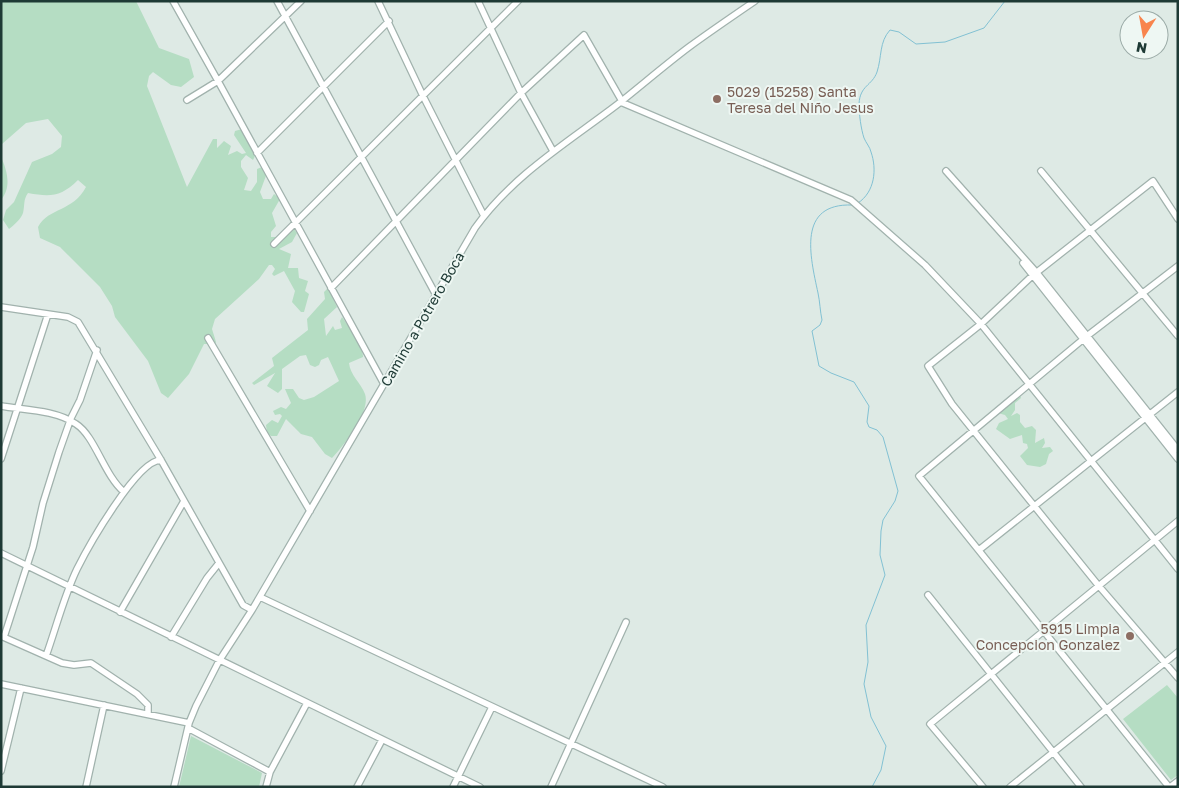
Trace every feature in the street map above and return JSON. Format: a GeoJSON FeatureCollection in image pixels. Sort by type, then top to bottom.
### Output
{"type":"FeatureCollection","features":[{"type":"Feature","properties":{"kind":"street"},"geometry":{"type":"LineString","coordinates":[[172,1],[218,81],[384,384]]}},
{"type":"Feature","properties":{"kind":"street"},"geometry":{"type":"LineString","coordinates":[[277,1],[436,295]]}},
{"type":"Feature","properties":{"kind":"street"},"geometry":{"type":"LineString","coordinates":[[187,100],[218,81],[300,1]]}},
{"type":"Feature","properties":{"kind":"street"},"geometry":{"type":"LineString","coordinates":[[378,1],[423,96],[484,216]]}},
{"type":"Feature","properties":{"kind":"street"},"geometry":{"type":"LineString","coordinates":[[478,1],[521,93],[553,151]]}},
{"type":"Feature","properties":{"kind":"street"},"geometry":{"type":"LineString","coordinates":[[274,244],[518,1]]}},
{"type":"Feature","properties":{"kind":"street","name":"Camino a Potrero Boca"},"geometry":{"type":"LineString","coordinates":[[174,787],[189,725],[219,660],[260,597],[484,216],[504,192],[553,151],[621,101],[688,47],[755,1]]}},
{"type":"Feature","properties":{"kind":"street"},"geometry":{"type":"LineString","coordinates":[[257,153],[389,21]]}},
{"type":"Feature","properties":{"kind":"street"},"geometry":{"type":"LineString","coordinates":[[331,288],[455,159],[521,93],[584,35],[621,101],[628,106],[778,170],[845,196],[858,205],[932,272],[981,324],[1178,569]]}},
{"type":"Feature","properties":{"kind":"street"},"geometry":{"type":"LineString","coordinates":[[946,171],[1015,251],[1148,416],[1178,450]]}},
{"type":"Feature","properties":{"kind":"street"},"geometry":{"type":"LineString","coordinates":[[1041,171],[1178,336]]}},
{"type":"Feature","properties":{"kind":"street"},"geometry":{"type":"LineString","coordinates":[[1178,219],[1153,181],[1034,275],[981,324],[928,366],[952,404],[1098,585],[1178,678]]}},
{"type":"Feature","properties":{"kind":"street"},"geometry":{"type":"LineString","coordinates":[[1178,266],[1142,292],[1029,383],[919,476],[1170,787],[1178,781]]}},
{"type":"Feature","properties":{"kind":"street"},"geometry":{"type":"LineString","coordinates":[[1,307],[68,317],[78,322],[161,460],[243,605],[252,610]]}},
{"type":"Feature","properties":{"kind":"street"},"geometry":{"type":"LineString","coordinates":[[1,459],[48,314]]}},
{"type":"Feature","properties":{"kind":"street"},"geometry":{"type":"LineString","coordinates":[[208,338],[310,511]]}},
{"type":"Feature","properties":{"kind":"street"},"geometry":{"type":"LineString","coordinates":[[96,350],[43,503],[27,566],[2,636],[69,665],[90,663],[137,694],[148,706],[148,714]]}},
{"type":"Feature","properties":{"kind":"street"},"geometry":{"type":"LineString","coordinates":[[979,550],[1036,507],[1178,392]]}},
{"type":"Feature","properties":{"kind":"street"},"geometry":{"type":"LineString","coordinates":[[1,406],[64,418],[70,421],[84,432],[114,484],[124,492]]}},
{"type":"Feature","properties":{"kind":"street"},"geometry":{"type":"LineString","coordinates":[[1148,416],[1178,459]]}},
{"type":"Feature","properties":{"kind":"street"},"geometry":{"type":"LineString","coordinates":[[46,656],[77,569],[124,492],[147,465],[154,460],[161,460]]}},
{"type":"Feature","properties":{"kind":"street"},"geometry":{"type":"LineString","coordinates":[[120,612],[184,501]]}},
{"type":"Feature","properties":{"kind":"street"},"geometry":{"type":"LineString","coordinates":[[982,787],[930,724],[1178,520]]}},
{"type":"Feature","properties":{"kind":"street"},"geometry":{"type":"LineString","coordinates":[[1,553],[480,787]]}},
{"type":"Feature","properties":{"kind":"street"},"geometry":{"type":"LineString","coordinates":[[171,637],[207,578],[219,563]]}},
{"type":"Feature","properties":{"kind":"street"},"geometry":{"type":"LineString","coordinates":[[928,595],[1081,787]]}},
{"type":"Feature","properties":{"kind":"street"},"geometry":{"type":"LineString","coordinates":[[260,597],[663,787]]}},
{"type":"Feature","properties":{"kind":"street"},"geometry":{"type":"LineString","coordinates":[[551,787],[572,745],[626,622]]}},
{"type":"Feature","properties":{"kind":"street"},"geometry":{"type":"LineString","coordinates":[[1010,787],[1178,652]]}},
{"type":"Feature","properties":{"kind":"street"},"geometry":{"type":"LineString","coordinates":[[1,684],[148,714],[189,725],[270,772]]}},
{"type":"Feature","properties":{"kind":"street"},"geometry":{"type":"LineString","coordinates":[[1,771],[21,688]]}},
{"type":"Feature","properties":{"kind":"street"},"geometry":{"type":"LineString","coordinates":[[266,787],[270,772],[307,703]]}},
{"type":"Feature","properties":{"kind":"street"},"geometry":{"type":"LineString","coordinates":[[86,787],[104,705]]}},
{"type":"Feature","properties":{"kind":"street"},"geometry":{"type":"LineString","coordinates":[[453,787],[492,707]]}},
{"type":"Feature","properties":{"kind":"street"},"geometry":{"type":"LineString","coordinates":[[357,787],[382,740]]}},
{"type":"Feature","properties":{"kind":"green space"},"geometry":{"type":"Polygon","coordinates":[[[1,1],[136,1],[159,48],[189,59],[194,77],[181,87],[171,85],[153,72],[149,76],[147,86],[187,187],[213,139],[217,139],[217,148],[224,141],[231,146],[228,155],[237,151],[242,154],[246,153],[234,135],[235,131],[242,129],[255,156],[253,160],[246,155],[241,161],[241,167],[248,178],[244,190],[251,191],[257,182],[257,169],[262,167],[267,173],[260,192],[263,199],[271,199],[274,194],[280,199],[272,213],[276,226],[271,232],[271,237],[283,237],[294,229],[297,233],[292,242],[279,249],[291,254],[288,268],[298,268],[299,278],[308,281],[305,291],[309,294],[304,312],[301,312],[292,302],[295,291],[284,271],[274,276],[272,274],[275,269],[272,265],[269,265],[259,279],[215,319],[212,329],[215,344],[204,344],[189,374],[168,398],[161,393],[148,361],[115,317],[112,306],[100,287],[60,247],[40,238],[38,227],[43,221],[48,216],[75,201],[86,187],[78,180],[61,193],[43,195],[28,193],[23,213],[17,222],[9,229],[3,220],[6,210],[14,202],[32,162],[52,154],[61,147],[62,136],[48,119],[26,123],[1,147],[1,1]]]}},
{"type":"Feature","properties":{"kind":"green space"},"geometry":{"type":"Polygon","coordinates":[[[1,157],[7,173],[7,184],[1,200],[1,157]]]}},
{"type":"Feature","properties":{"kind":"green space"},"geometry":{"type":"Polygon","coordinates":[[[327,289],[337,307],[324,319],[326,336],[333,326],[335,330],[342,328],[340,321],[342,317],[363,353],[363,357],[349,363],[351,371],[365,394],[366,401],[364,410],[355,428],[332,458],[325,454],[312,437],[301,434],[286,419],[277,436],[271,436],[267,433],[266,425],[272,420],[278,423],[282,416],[280,414],[275,415],[273,411],[281,407],[286,409],[291,403],[285,389],[293,389],[299,398],[304,400],[314,397],[339,381],[328,357],[321,360],[319,365],[315,367],[310,365],[306,355],[300,356],[282,369],[282,389],[278,393],[267,386],[275,373],[254,385],[252,383],[274,366],[272,358],[308,330],[307,319],[325,299],[324,292],[327,289]]]}},
{"type":"Feature","properties":{"kind":"green space"},"geometry":{"type":"Polygon","coordinates":[[[1020,395],[1021,398],[1015,403],[1015,410],[1011,416],[1017,413],[1020,415],[1020,422],[1025,428],[1032,426],[1036,430],[1035,443],[1044,438],[1045,443],[1042,448],[1050,447],[1053,451],[1049,454],[1046,464],[1040,467],[1027,465],[1020,456],[1028,448],[1027,444],[1023,443],[1022,435],[1010,439],[996,429],[999,423],[1008,419],[1005,415],[998,413],[1020,395]]]}},
{"type":"Feature","properties":{"kind":"green space"},"geometry":{"type":"Polygon","coordinates":[[[1167,685],[1178,698],[1178,775],[1171,780],[1123,719],[1167,685]]]}},
{"type":"Feature","properties":{"kind":"green space"},"geometry":{"type":"Polygon","coordinates":[[[191,736],[262,773],[259,787],[179,787],[191,736]]]}},
{"type":"Feature","properties":{"kind":"waterway"},"geometry":{"type":"LineString","coordinates":[[858,203],[868,193],[874,173],[870,148],[864,138],[861,126],[859,104],[864,89],[877,72],[882,45],[886,35],[890,30],[899,32],[916,44],[945,42],[984,28],[1005,1]]}},
{"type":"Feature","properties":{"kind":"waterway"},"geometry":{"type":"LineString","coordinates":[[852,205],[834,207],[822,213],[815,222],[811,234],[812,263],[822,320],[820,325],[812,331],[819,366],[854,382],[869,406],[867,422],[869,427],[877,430],[883,437],[898,491],[895,501],[883,520],[880,555],[885,575],[866,625],[868,662],[864,684],[871,717],[886,746],[881,770],[872,787]]}},
{"type":"Feature","properties":{"kind":"place","name":"5029 (15258) Santa Teresa del Niño Jesus"},"geometry":{"type":"Point","coordinates":[717,99]}},
{"type":"Feature","properties":{"kind":"place","name":"5915 Limpia Concepcion Gonzalez"},"geometry":{"type":"Point","coordinates":[1130,636]}}]}
